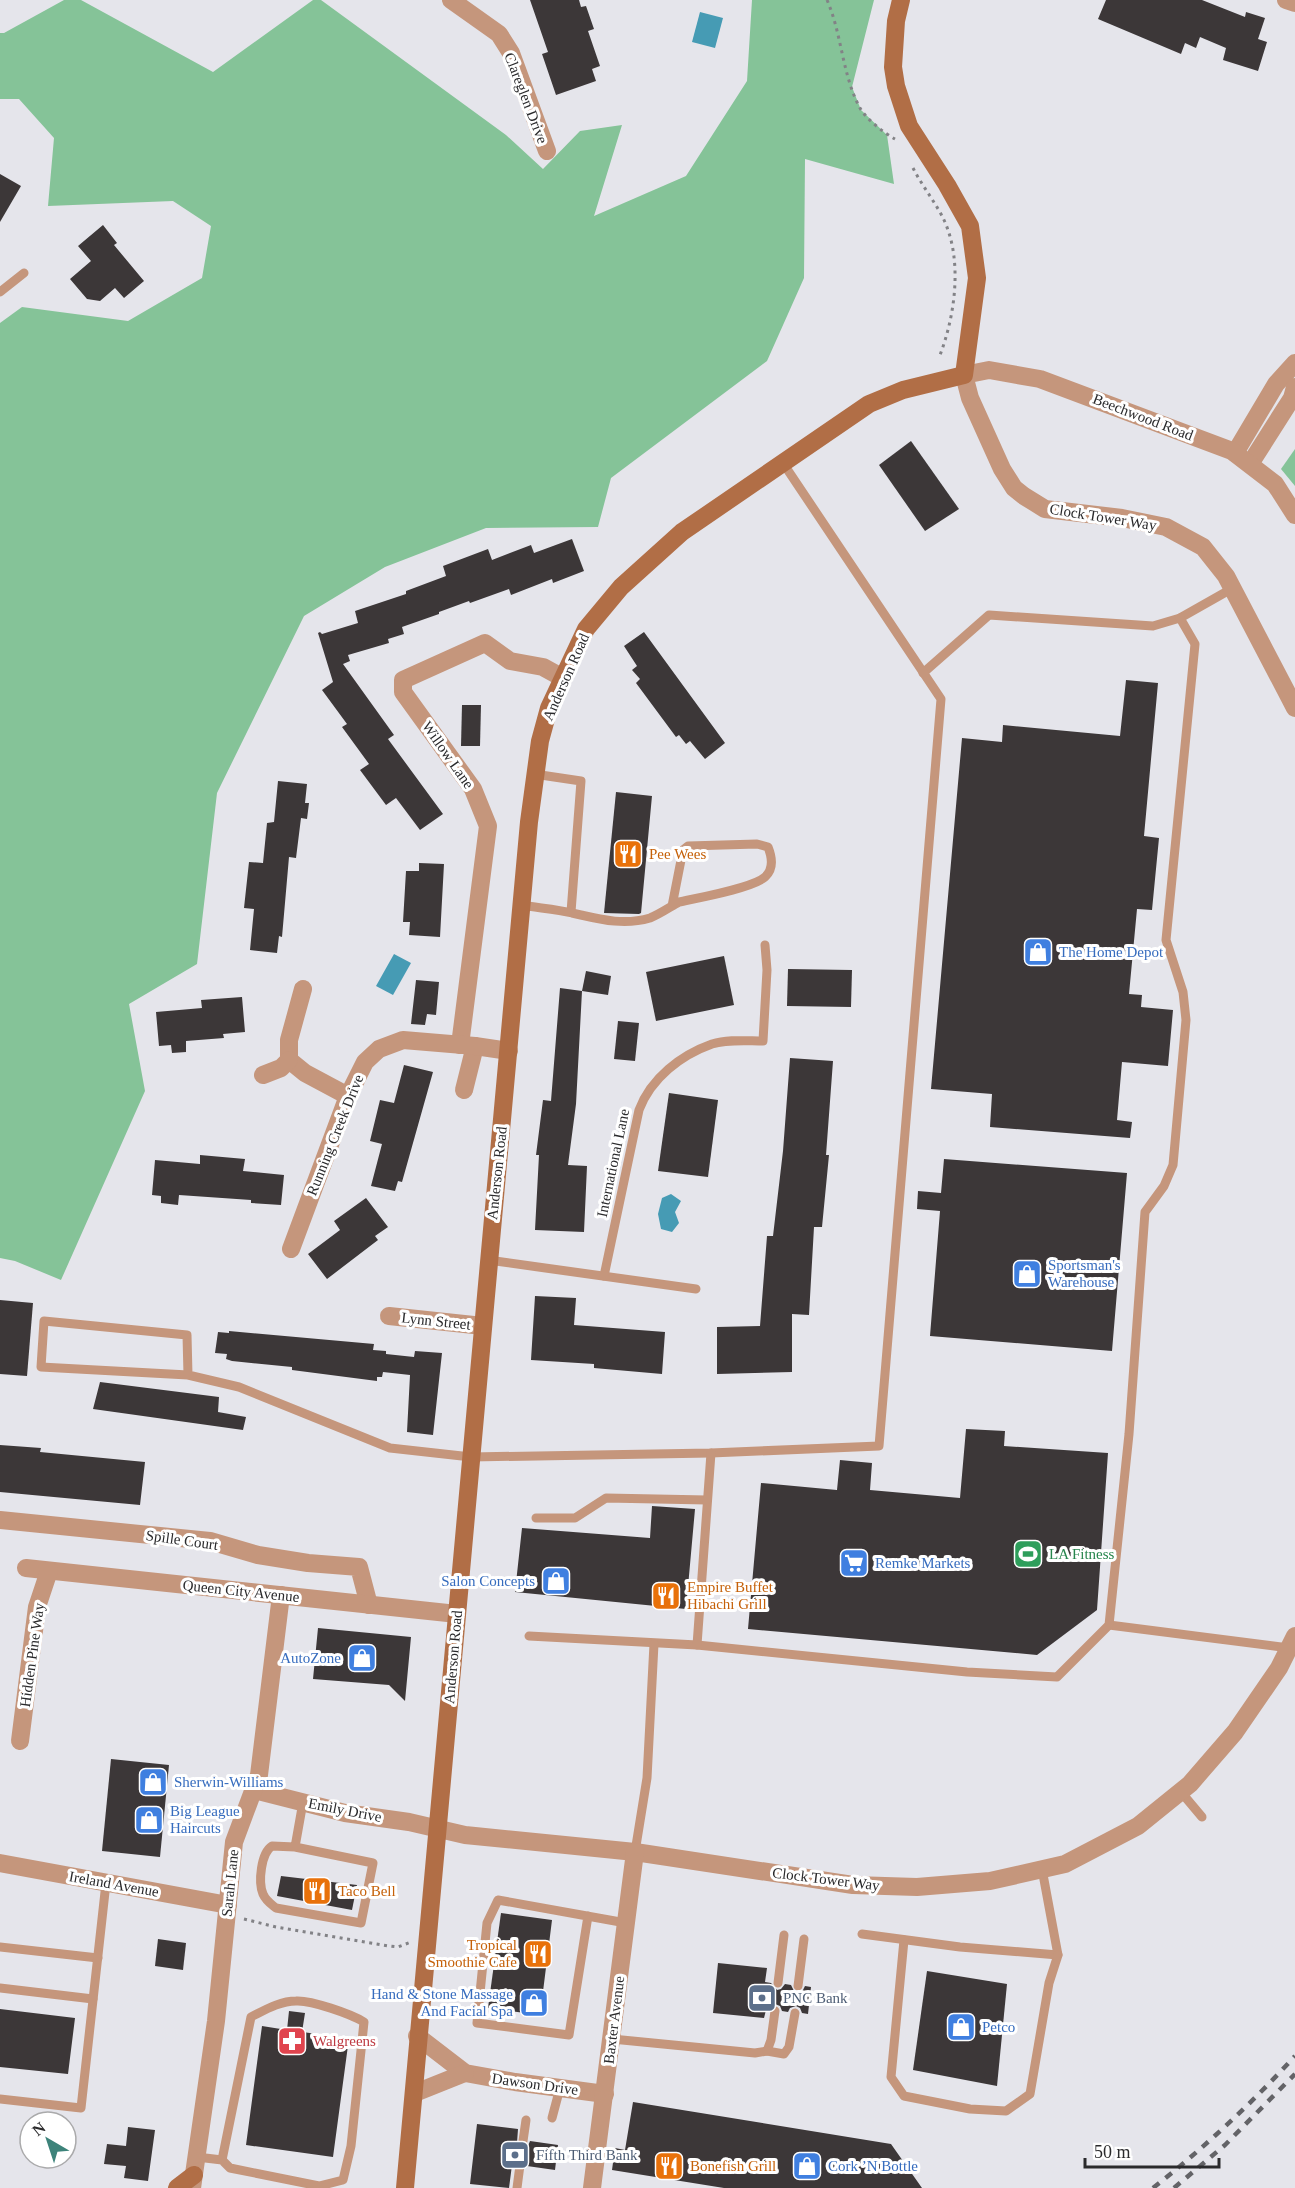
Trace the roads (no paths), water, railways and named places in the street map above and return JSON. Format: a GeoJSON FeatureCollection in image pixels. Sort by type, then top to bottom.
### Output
{"type":"FeatureCollection","features":[{"type":"Feature","properties":{"kind":"street","name":"Clareglen Drive"},"geometry":{"type":"LineString","coordinates":[[451,0],[499,34],[511,53],[547,151]]}},
{"type":"Feature","properties":{"kind":"street"},"geometry":{"type":"LineString","coordinates":[[901,0],[896,21],[893,67],[909,126],[970,226],[976,278],[964,375]]}},
{"type":"Feature","properties":{"kind":"street"},"geometry":{"type":"LineString","coordinates":[[1286,0],[1295,3]]}},
{"type":"Feature","properties":{"kind":"street"},"geometry":{"type":"LineString","coordinates":[[1235,453],[1276,384],[1295,363]]}},
{"type":"Feature","properties":{"kind":"street","name":"Beechwood Road"},"geometry":{"type":"LineString","coordinates":[[964,375],[989,369],[1040,379],[1235,453],[1275,484],[1295,515]]}},
{"type":"Feature","properties":{"kind":"street","name":"Anderson Road"},"geometry":{"type":"LineString","coordinates":[[405,2188],[417,2036],[534,774],[549,708],[586,629],[621,587],[682,532],[869,404],[903,390],[964,375]]}},
{"type":"Feature","properties":{"kind":"street","name":"Clock Tower Way"},"geometry":{"type":"LineString","coordinates":[[964,375],[970,398],[1002,469],[1014,488],[1045,508],[1122,518],[1166,527],[1203,547],[1233,588],[1295,708]]}},
{"type":"Feature","properties":{"kind":"street"},"geometry":{"type":"LineString","coordinates":[[1250,464],[1292,398],[1295,387]]}},
{"type":"Feature","properties":{"kind":"street","name":"Willow Lane"},"geometry":{"type":"LineString","coordinates":[[468,1045],[488,826],[473,789],[403,692],[403,680],[485,643],[510,661],[543,667],[562,678]]}},
{"type":"Feature","properties":{"kind":"street"},"geometry":{"type":"LineString","coordinates":[[303,989],[289,1040],[290,1060],[305,1073],[348,1096]]}},
{"type":"Feature","properties":{"kind":"street","name":"Running Creek Drive"},"geometry":{"type":"LineString","coordinates":[[291,1248],[348,1096],[365,1062],[379,1049],[403,1040],[509,1051]]}},
{"type":"Feature","properties":{"kind":"street"},"geometry":{"type":"LineString","coordinates":[[464,1090],[468,1045]]}},
{"type":"Feature","properties":{"kind":"street"},"geometry":{"type":"LineString","coordinates":[[263,1075],[281,1068],[290,1060]]}},
{"type":"Feature","properties":{"kind":"street","name":"Lynn Street"},"geometry":{"type":"LineString","coordinates":[[389,1316],[483,1326]]}},
{"type":"Feature","properties":{"kind":"street","name":"Spille Court"},"geometry":{"type":"LineString","coordinates":[[0,1520],[210,1541],[258,1555],[308,1563],[359,1567],[369,1605]]}},
{"type":"Feature","properties":{"kind":"street","name":"Queen City Avenue"},"geometry":{"type":"LineString","coordinates":[[26,1568],[457,1614]]}},
{"type":"Feature","properties":{"kind":"street","name":"Hidden Pine Way"},"geometry":{"type":"LineString","coordinates":[[20,1741],[37,1607],[49,1571]]}},
{"type":"Feature","properties":{"kind":"street","name":"Sarah Lane"},"geometry":{"type":"LineString","coordinates":[[193,2182],[216,2021],[234,1842],[259,1775],[281,1595]]}},
{"type":"Feature","properties":{"kind":"street","name":"Clock Tower Way"},"geometry":{"type":"LineString","coordinates":[[437,1830],[465,1835],[635,1852],[860,1885],[917,1887],[990,1881],[1065,1864],[1138,1826],[1191,1784],[1235,1732],[1279,1668],[1292,1642]]}},
{"type":"Feature","properties":{"kind":"street","name":"Emily Drive"},"geometry":{"type":"LineString","coordinates":[[254,1790],[345,1812],[409,1822],[437,1830]]}},
{"type":"Feature","properties":{"kind":"street","name":"Baxter Avenue"},"geometry":{"type":"LineString","coordinates":[[592,2188],[635,1852]]}},
{"type":"Feature","properties":{"kind":"street","name":"Ireland Avenue"},"geometry":{"type":"LineString","coordinates":[[0,1863],[228,1905]]}},
{"type":"Feature","properties":{"kind":"street","name":"Dawson Drive"},"geometry":{"type":"LineString","coordinates":[[417,2036],[465,2073]]}},
{"type":"Feature","properties":{"kind":"street","name":"Dawson Drive"},"geometry":{"type":"LineString","coordinates":[[414,2092],[465,2073],[605,2094]]}},
{"type":"Feature","properties":{"kind":"street"},"geometry":{"type":"LineString","coordinates":[[177,2188],[193,2182]]}},
{"type":"Feature","properties":{"kind":"lane"},"geometry":{"type":"LineString","coordinates":[[0,292],[24,273]]}},
{"type":"Feature","properties":{"kind":"lane"},"geometry":{"type":"LineString","coordinates":[[188,1375],[187,1335],[44,1321],[41,1367],[188,1375],[240,1387],[390,1448],[471,1457],[711,1453],[879,1446],[941,699],[783,463]]}},
{"type":"Feature","properties":{"kind":"lane"},"geometry":{"type":"LineString","coordinates":[[923,673],[989,615],[1153,626],[1180,618],[1233,588]]}},
{"type":"Feature","properties":{"kind":"lane"},"geometry":{"type":"LineString","coordinates":[[530,1636],[697,1645],[967,1672],[1056,1677],[1109,1625],[1129,1434],[1145,1212],[1164,1186],[1173,1165],[1186,1020],[1183,992],[1166,940],[1195,644],[1180,618]]}},
{"type":"Feature","properties":{"kind":"lane"},"geometry":{"type":"LineString","coordinates":[[534,774],[581,781],[571,912]]}},
{"type":"Feature","properties":{"kind":"lane"},"geometry":{"type":"LineString","coordinates":[[522,905],[571,912],[603,921],[626,922],[651,917],[672,906],[679,902],[764,878],[771,867],[768,847],[757,844],[688,846],[683,850],[672,906]]}},
{"type":"Feature","properties":{"kind":"lane","name":"International Lane"},"geometry":{"type":"LineString","coordinates":[[604,1276],[639,1110],[644,1097],[666,1070],[683,1058],[713,1044],[729,1041],[763,1041],[767,970],[765,945]]}},
{"type":"Feature","properties":{"kind":"lane"},"geometry":{"type":"LineString","coordinates":[[488,1260],[696,1289]]}},
{"type":"Feature","properties":{"kind":"lane"},"geometry":{"type":"LineString","coordinates":[[697,1645],[711,1453]]}},
{"type":"Feature","properties":{"kind":"lane"},"geometry":{"type":"LineString","coordinates":[[536,1518],[574,1518],[606,1498],[707,1500]]}},
{"type":"Feature","properties":{"kind":"lane"},"geometry":{"type":"LineString","coordinates":[[1109,1625],[1292,1642]]}},
{"type":"Feature","properties":{"kind":"lane"},"geometry":{"type":"LineString","coordinates":[[635,1852],[647,1778],[654,1644]]}},
{"type":"Feature","properties":{"kind":"lane"},"geometry":{"type":"LineString","coordinates":[[1180,1792],[1202,1817]]}},
{"type":"Feature","properties":{"kind":"lane"},"geometry":{"type":"LineString","coordinates":[[295,1847],[303,1802]]}},
{"type":"Feature","properties":{"kind":"lane"},"geometry":{"type":"LineString","coordinates":[[273,1846],[295,1847],[373,1863],[361,1923],[276,1908],[266,1900],[260,1883],[265,1853],[273,1846]]}},
{"type":"Feature","properties":{"kind":"lane"},"geometry":{"type":"LineString","coordinates":[[904,1940],[891,2077],[904,2096],[970,2109],[1006,2110],[1030,2094],[1049,1983],[1058,1955],[1042,1869]]}},
{"type":"Feature","properties":{"kind":"lane"},"geometry":{"type":"LineString","coordinates":[[0,2099],[81,2108],[106,1883]]}},
{"type":"Feature","properties":{"kind":"lane"},"geometry":{"type":"LineString","coordinates":[[588,1916],[569,2036],[477,2023],[487,1923],[498,1900],[588,1916],[627,1923]]}},
{"type":"Feature","properties":{"kind":"lane"},"geometry":{"type":"LineString","coordinates":[[862,1934],[1058,1955]]}},
{"type":"Feature","properties":{"kind":"lane"},"geometry":{"type":"LineString","coordinates":[[778,1983],[784,1935]]}},
{"type":"Feature","properties":{"kind":"lane"},"geometry":{"type":"LineString","coordinates":[[798,1986],[804,1939]]}},
{"type":"Feature","properties":{"kind":"lane"},"geometry":{"type":"LineString","coordinates":[[0,1947],[98,1958]]}},
{"type":"Feature","properties":{"kind":"lane"},"geometry":{"type":"LineString","coordinates":[[0,1988],[93,1999]]}},
{"type":"Feature","properties":{"kind":"lane"},"geometry":{"type":"LineString","coordinates":[[197,2157],[222,2160],[230,2168],[319,2186],[343,2180],[351,2145],[364,2022],[349,2013],[297,2001],[269,2007],[251,2017],[222,2160]]}},
{"type":"Feature","properties":{"kind":"lane"},"geometry":{"type":"LineString","coordinates":[[767,2051],[775,2011]]}},
{"type":"Feature","properties":{"kind":"lane"},"geometry":{"type":"LineString","coordinates":[[612,2039],[784,2054],[789,2047],[795,2013]]}},
{"type":"Feature","properties":{"kind":"lane"},"geometry":{"type":"LineString","coordinates":[[552,2118],[560,2088]]}},
{"type":"Feature","properties":{"kind":"lane"},"geometry":{"type":"LineString","coordinates":[[523,2141],[526,2120]]}},
{"type":"Feature","properties":{"kind":"lane"},"geometry":{"type":"LineString","coordinates":[[517,2188],[520,2165]]}},
{"type":"Feature","properties":{"kind":"water"},"geometry":{"type":"Polygon","coordinates":[[[700,12],[723,18],[715,48],[692,42],[700,12]]]}},
{"type":"Feature","properties":{"kind":"water"},"geometry":{"type":"Polygon","coordinates":[[[394,954],[411,963],[393,995],[376,986],[394,954]]]}},
{"type":"Feature","properties":{"kind":"water"},"geometry":{"type":"Polygon","coordinates":[[[671,1194],[681,1201],[675,1212],[679,1223],[672,1232],[661,1229],[658,1214],[662,1198],[671,1194]]]}},
{"type":"Feature","properties":{"kind":"railway"},"geometry":{"type":"LineString","coordinates":[[1153,2188],[1227,2125],[1295,2056]]}},
{"type":"Feature","properties":{"kind":"railway"},"geometry":{"type":"LineString","coordinates":[[1174,2188],[1225,2145],[1295,2074]]}},
{"type":"Feature","properties":{"kind":"place","name":"Pee Wees"},"geometry":{"type":"Point","coordinates":[628,854]}},
{"type":"Feature","properties":{"kind":"place","name":"The Home Depot"},"geometry":{"type":"Point","coordinates":[1038,952]}},
{"type":"Feature","properties":{"kind":"place","name":"Sportsman's Warehouse"},"geometry":{"type":"Point","coordinates":[1027,1274]}},
{"type":"Feature","properties":{"kind":"place","name":"LA Fitness"},"geometry":{"type":"Point","coordinates":[1028,1554]}},
{"type":"Feature","properties":{"kind":"place","name":"Remke Markets"},"geometry":{"type":"Point","coordinates":[854,1563]}},
{"type":"Feature","properties":{"kind":"place","name":"Salon Concepts"},"geometry":{"type":"Point","coordinates":[556,1581]}},
{"type":"Feature","properties":{"kind":"place","name":"Empire Buffet Hibachi Grill"},"geometry":{"type":"Point","coordinates":[666,1596]}},
{"type":"Feature","properties":{"kind":"place","name":"AutoZone"},"geometry":{"type":"Point","coordinates":[362,1658]}},
{"type":"Feature","properties":{"kind":"place","name":"Sherwin-Williams"},"geometry":{"type":"Point","coordinates":[153,1782]}},
{"type":"Feature","properties":{"kind":"place","name":"Big League Haircuts"},"geometry":{"type":"Point","coordinates":[149,1820]}},
{"type":"Feature","properties":{"kind":"place","name":"Taco Bell"},"geometry":{"type":"Point","coordinates":[317,1891]}},
{"type":"Feature","properties":{"kind":"place","name":"Tropical Smoothie Cafe"},"geometry":{"type":"Point","coordinates":[538,1954]}},
{"type":"Feature","properties":{"kind":"place","name":"PNC Bank"},"geometry":{"type":"Point","coordinates":[762,1998]}},
{"type":"Feature","properties":{"kind":"place","name":"Hand & Stone Massage And Facial Spa"},"geometry":{"type":"Point","coordinates":[534,2003]}},
{"type":"Feature","properties":{"kind":"place","name":"Petco"},"geometry":{"type":"Point","coordinates":[961,2027]}},
{"type":"Feature","properties":{"kind":"place","name":"Walgreens"},"geometry":{"type":"Point","coordinates":[292,2041]}},
{"type":"Feature","properties":{"kind":"place","name":"Fifth Third Bank"},"geometry":{"type":"Point","coordinates":[515,2155]}},
{"type":"Feature","properties":{"kind":"place","name":"Bonefish Grill"},"geometry":{"type":"Point","coordinates":[669,2166]}},
{"type":"Feature","properties":{"kind":"place","name":"Cork ’N Bottle"},"geometry":{"type":"Point","coordinates":[807,2166]}}]}
